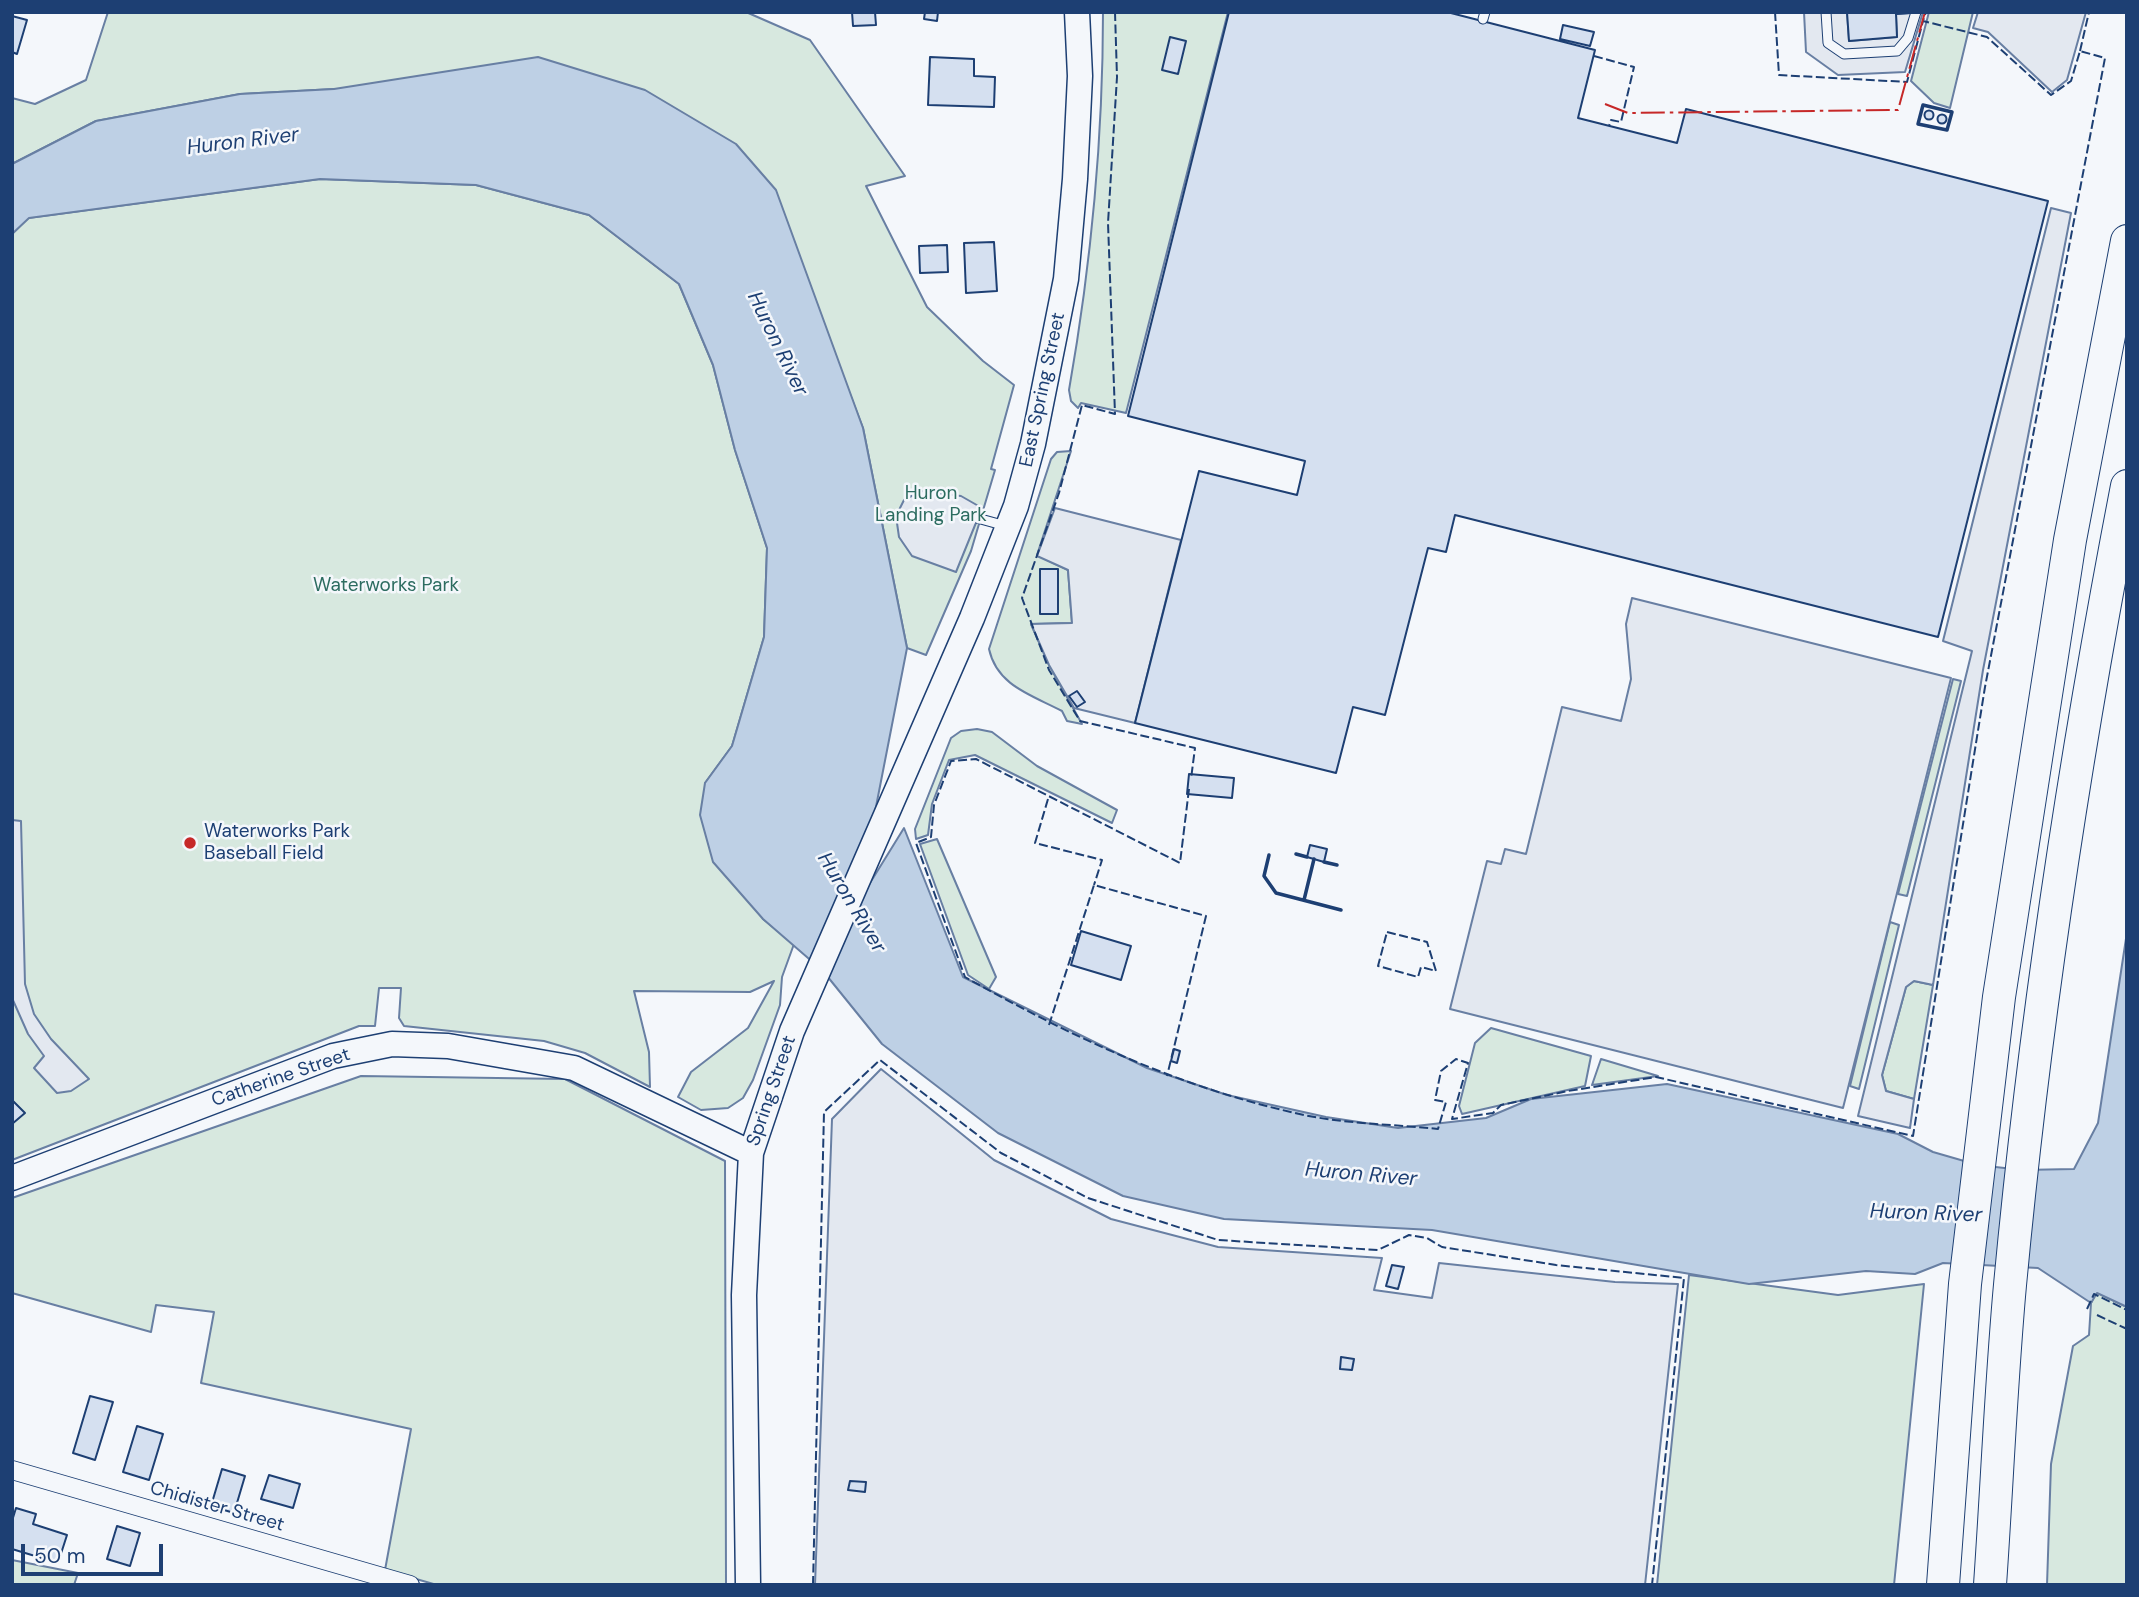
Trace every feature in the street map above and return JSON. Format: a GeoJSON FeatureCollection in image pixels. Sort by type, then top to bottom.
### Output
{"type":"FeatureCollection","features":[{"type":"Feature","properties":{"kind":"highway"},"geometry":{"type":"LineString","coordinates":[[1943,1585],[1965,1284],[1980,1149],[2028,801],[2070,540],[2127,242]]}},
{"type":"Feature","properties":{"kind":"highway"},"geometry":{"type":"LineString","coordinates":[[1990,1585],[2010,1285],[2043,996],[2096,646],[2127,486]]}},
{"type":"Feature","properties":{"kind":"main road","name":"East Spring Street"},"geometry":{"type":"LineString","coordinates":[[917,748],[1008,526],[1034,444],[1066,279],[1075,179],[1079,89],[1077,12]]}},
{"type":"Feature","properties":{"kind":"main road","name":"Spring Street"},"geometry":{"type":"LineString","coordinates":[[748,1585],[744,1295],[751,1153],[792,1031],[917,748]]}},
{"type":"Feature","properties":{"kind":"main road","name":"Catherine Street"},"geometry":{"type":"LineString","coordinates":[[12,1178],[333,1056],[392,1044],[448,1046],[574,1068],[751,1153]]}},
{"type":"Feature","properties":{"kind":"street","name":"Chidister Street"},"geometry":{"type":"LineString","coordinates":[[12,1470],[410,1585]]}},
{"type":"Feature","properties":{"kind":"lane"},"geometry":{"type":"LineString","coordinates":[[1826,12],[1828,43],[1844,54],[1897,51],[1908,38],[1916,12]]}},
{"type":"Feature","properties":{"kind":"lane"},"geometry":{"type":"LineString","coordinates":[[977,518],[1008,526]]}},
{"type":"Feature","properties":{"kind":"green space","name":"Huron Landing Park"},"geometry":{"type":"Polygon","coordinates":[[[108,12],[746,12],[810,40],[905,176],[866,186],[927,307],[983,361],[1014,385],[991,469],[995,470],[971,551],[926,655],[907,648],[863,428],[818,311],[334,89],[240,94],[96,121],[12,164],[12,98],[35,104],[86,80],[108,12]]]}},
{"type":"Feature","properties":{"kind":"green space"},"geometry":{"type":"Polygon","coordinates":[[[1103,12],[1228,12],[1126,413],[1081,403],[1078,408],[1071,401],[1069,390],[1084,296],[1094,202],[1101,107],[1103,12]]]}},
{"type":"Feature","properties":{"kind":"green space"},"geometry":{"type":"Polygon","coordinates":[[[1929,12],[1973,12],[1950,108],[1934,103],[1911,81],[1929,12]]]}},
{"type":"Feature","properties":{"kind":"green space","name":"Waterworks Park"},"geometry":{"type":"Polygon","coordinates":[[[320,179],[476,185],[589,215],[679,284],[713,365],[735,450],[767,548],[764,637],[732,746],[705,783],[763,919],[794,944],[782,977],[780,1005],[753,1080],[743,1098],[728,1108],[701,1110],[678,1097],[691,1072],[748,1028],[774,981],[750,992],[634,991],[649,1052],[650,1087],[585,1053],[544,1041],[404,1026],[399,1018],[401,988],[379,988],[375,1026],[359,1026],[12,1160],[12,234],[28,218],[320,179]]]}},
{"type":"Feature","properties":{"kind":"green space"},"geometry":{"type":"Polygon","coordinates":[[[1071,451],[1037,555],[1068,570],[1072,623],[1031,624],[1049,665],[1082,724],[1067,721],[1062,711],[1008,681],[993,662],[989,649],[1051,459],[1057,452],[1071,451]]]}},
{"type":"Feature","properties":{"kind":"green space"},"geometry":{"type":"Polygon","coordinates":[[[1953,679],[1961,681],[1907,896],[1898,894],[1953,679]]]}},
{"type":"Feature","properties":{"kind":"green space"},"geometry":{"type":"Polygon","coordinates":[[[977,729],[992,732],[1037,766],[1117,810],[1112,823],[975,755],[949,760],[932,804],[928,835],[916,839],[915,829],[951,738],[961,731],[977,729]]]}},
{"type":"Feature","properties":{"kind":"green space"},"geometry":{"type":"Polygon","coordinates":[[[937,839],[996,977],[989,989],[968,975],[920,844],[937,839]]]}},
{"type":"Feature","properties":{"kind":"green space"},"geometry":{"type":"Polygon","coordinates":[[[1890,922],[1899,925],[1859,1089],[1850,1086],[1890,922]]]}},
{"type":"Feature","properties":{"kind":"green space"},"geometry":{"type":"Polygon","coordinates":[[[1914,981],[1933,985],[1914,1099],[1886,1091],[1882,1075],[1906,987],[1914,981]]]}},
{"type":"Feature","properties":{"kind":"green space"},"geometry":{"type":"Polygon","coordinates":[[[1491,1028],[1591,1056],[1585,1086],[1462,1114],[1459,1106],[1475,1043],[1491,1028]]]}},
{"type":"Feature","properties":{"kind":"green space"},"geometry":{"type":"Polygon","coordinates":[[[1601,1059],[1658,1076],[1592,1085],[1601,1059]]]}},
{"type":"Feature","properties":{"kind":"green space"},"geometry":{"type":"Polygon","coordinates":[[[361,1076],[565,1079],[725,1161],[726,1585],[437,1585],[385,1570],[411,1429],[201,1383],[214,1312],[156,1305],[151,1332],[12,1293],[12,1198],[361,1076]]]}},
{"type":"Feature","properties":{"kind":"green space"},"geometry":{"type":"Polygon","coordinates":[[[1689,1275],[1838,1295],[1924,1284],[1894,1585],[1657,1585],[1689,1275]]]}},
{"type":"Feature","properties":{"kind":"green space"},"geometry":{"type":"Polygon","coordinates":[[[2096,1292],[2127,1307],[2127,1585],[2047,1585],[2051,1464],[2073,1346],[2089,1335],[2091,1303],[2096,1292]]]}},
{"type":"Feature","properties":{"kind":"green space"},"geometry":{"type":"Polygon","coordinates":[[[12,1560],[78,1573],[74,1585],[12,1585],[12,1560]]]}},
{"type":"Feature","properties":{"kind":"shaded area"},"geometry":{"type":"Polygon","coordinates":[[[1804,12],[1847,12],[1849,41],[1897,37],[1896,14],[1923,12],[1905,72],[1838,75],[1806,52],[1804,12]]]}},
{"type":"Feature","properties":{"kind":"shaded area"},"geometry":{"type":"Polygon","coordinates":[[[1978,12],[2086,12],[2067,80],[2052,92],[1988,32],[1973,28],[1978,12]]]}},
{"type":"Feature","properties":{"kind":"shaded area"},"geometry":{"type":"Polygon","coordinates":[[[2051,208],[2071,213],[1983,670],[1933,985],[1914,981],[1906,987],[1882,1075],[1886,1091],[1914,1099],[1910,1128],[1858,1116],[1972,651],[1943,641],[2051,208]]]}},
{"type":"Feature","properties":{"kind":"shaded area"},"geometry":{"type":"Polygon","coordinates":[[[921,491],[961,496],[982,508],[956,572],[912,556],[899,537],[896,516],[904,500],[921,491]]]}},
{"type":"Feature","properties":{"kind":"shaded area"},"geometry":{"type":"Polygon","coordinates":[[[1055,508],[1181,540],[1135,723],[1074,708],[1049,665],[1031,624],[1072,623],[1068,570],[1037,556],[1055,508]]]}},
{"type":"Feature","properties":{"kind":"shaded area"},"geometry":{"type":"Polygon","coordinates":[[[1632,598],[1951,678],[1843,1108],[1450,1009],[1487,861],[1501,864],[1505,849],[1526,854],[1562,707],[1621,721],[1631,679],[1626,624],[1632,598]]]}},
{"type":"Feature","properties":{"kind":"shaded area"},"geometry":{"type":"Polygon","coordinates":[[[12,820],[21,821],[25,984],[34,1014],[51,1039],[89,1079],[71,1091],[57,1093],[34,1068],[44,1056],[28,1034],[12,998],[12,820]]]}},
{"type":"Feature","properties":{"kind":"shaded area"},"geometry":{"type":"Polygon","coordinates":[[[881,1069],[994,1160],[1111,1219],[1218,1247],[1382,1258],[1374,1290],[1432,1298],[1439,1263],[1615,1282],[1678,1284],[1645,1585],[815,1585],[832,1119],[881,1069]]]}},
{"type":"Feature","properties":{"kind":"water","name":"Huron River"},"geometry":{"type":"Polygon","coordinates":[[[538,57],[645,90],[736,144],[776,190],[863,428],[907,648],[857,904],[904,828],[963,977],[1147,1068],[1227,1095],[1326,1117],[1398,1128],[1486,1118],[1531,1099],[1667,1084],[1898,1134],[1933,1152],[1978,1165],[2022,1170],[2074,1169],[2098,1123],[2127,932],[2127,1307],[2097,1293],[2091,1303],[2038,1268],[1943,1263],[1915,1274],[1866,1271],[1749,1284],[1432,1230],[1224,1219],[1123,1196],[998,1133],[882,1044],[823,971],[763,919],[713,862],[700,815],[705,783],[732,746],[764,637],[767,548],[735,450],[713,365],[679,284],[589,215],[476,185],[320,179],[29,218],[12,234],[12,164],[96,121],[240,94],[334,89],[538,57]]]}},
{"type":"Feature","properties":{"kind":"building"},"geometry":{"type":"Polygon","coordinates":[[[852,12],[875,12],[876,25],[853,26],[852,12]]]}},
{"type":"Feature","properties":{"kind":"building"},"geometry":{"type":"Polygon","coordinates":[[[925,12],[938,12],[937,21],[924,19],[925,12]]]}},
{"type":"Feature","properties":{"kind":"building"},"geometry":{"type":"Polygon","coordinates":[[[1229,12],[1447,12],[1595,50],[1578,118],[1677,143],[1686,109],[2048,201],[1938,637],[1455,515],[1446,552],[1428,548],[1385,715],[1353,707],[1336,773],[1135,723],[1199,471],[1297,495],[1305,461],[1128,416],[1229,12]]]}},
{"type":"Feature","properties":{"kind":"building"},"geometry":{"type":"Polygon","coordinates":[[[1847,12],[1911,13],[1896,14],[1897,37],[1849,41],[1847,12]]]}},
{"type":"Feature","properties":{"kind":"building"},"geometry":{"type":"Polygon","coordinates":[[[12,16],[27,20],[17,54],[12,52],[12,16]]]}},
{"type":"Feature","properties":{"kind":"building"},"geometry":{"type":"Polygon","coordinates":[[[1563,25],[1594,32],[1590,46],[1560,39],[1563,25]]]}},
{"type":"Feature","properties":{"kind":"building"},"geometry":{"type":"Polygon","coordinates":[[[1170,37],[1186,41],[1178,74],[1162,70],[1170,37]]]}},
{"type":"Feature","properties":{"kind":"building"},"geometry":{"type":"Polygon","coordinates":[[[930,57],[974,59],[974,76],[995,77],[994,107],[928,105],[930,57]]]}},
{"type":"Feature","properties":{"kind":"building"},"geometry":{"type":"Polygon","coordinates":[[[1929,111],[1933,115],[1929,119],[1925,115],[1929,111]]]}},
{"type":"Feature","properties":{"kind":"building"},"geometry":{"type":"Polygon","coordinates":[[[1942,114],[1947,119],[1942,124],[1937,119],[1942,114]]]}},
{"type":"Feature","properties":{"kind":"building"},"geometry":{"type":"Polygon","coordinates":[[[994,242],[997,291],[966,293],[964,243],[994,242]]]}},
{"type":"Feature","properties":{"kind":"building"},"geometry":{"type":"Polygon","coordinates":[[[947,245],[948,272],[920,273],[919,246],[947,245]]]}},
{"type":"Feature","properties":{"kind":"building"},"geometry":{"type":"Polygon","coordinates":[[[1040,569],[1058,569],[1058,614],[1040,614],[1040,569]]]}},
{"type":"Feature","properties":{"kind":"building"},"geometry":{"type":"Polygon","coordinates":[[[1077,691],[1085,702],[1077,707],[1069,696],[1077,691]]]}},
{"type":"Feature","properties":{"kind":"building"},"geometry":{"type":"Polygon","coordinates":[[[1189,774],[1234,778],[1232,798],[1187,794],[1189,774]]]}},
{"type":"Feature","properties":{"kind":"building"},"geometry":{"type":"Polygon","coordinates":[[[1310,845],[1327,849],[1324,862],[1307,857],[1310,845]]]}},
{"type":"Feature","properties":{"kind":"building"},"geometry":{"type":"Polygon","coordinates":[[[1081,931],[1131,946],[1121,980],[1071,965],[1081,931]]]}},
{"type":"Feature","properties":{"kind":"building"},"geometry":{"type":"Polygon","coordinates":[[[1174,1049],[1180,1051],[1177,1063],[1171,1061],[1174,1049]]]}},
{"type":"Feature","properties":{"kind":"building"},"geometry":{"type":"Polygon","coordinates":[[[12,1100],[25,1113],[12,1124],[12,1100]]]}},
{"type":"Feature","properties":{"kind":"building"},"geometry":{"type":"Polygon","coordinates":[[[1392,1265],[1404,1267],[1398,1289],[1386,1286],[1392,1265]]]}},
{"type":"Feature","properties":{"kind":"building"},"geometry":{"type":"Polygon","coordinates":[[[1341,1357],[1354,1359],[1352,1370],[1340,1369],[1341,1357]]]}},
{"type":"Feature","properties":{"kind":"building"},"geometry":{"type":"Polygon","coordinates":[[[90,1396],[113,1402],[95,1460],[73,1453],[90,1396]]]}},
{"type":"Feature","properties":{"kind":"building"},"geometry":{"type":"Polygon","coordinates":[[[137,1426],[163,1434],[149,1480],[123,1472],[137,1426]]]}},
{"type":"Feature","properties":{"kind":"building"},"geometry":{"type":"Polygon","coordinates":[[[222,1469],[245,1476],[234,1513],[211,1506],[222,1469]]]}},
{"type":"Feature","properties":{"kind":"building"},"geometry":{"type":"Polygon","coordinates":[[[269,1475],[300,1484],[293,1508],[261,1499],[269,1475]]]}},
{"type":"Feature","properties":{"kind":"building"},"geometry":{"type":"Polygon","coordinates":[[[850,1481],[866,1482],[865,1492],[848,1490],[850,1481]]]}},
{"type":"Feature","properties":{"kind":"building"},"geometry":{"type":"Polygon","coordinates":[[[16,1508],[36,1514],[33,1524],[67,1535],[58,1563],[12,1549],[12,1521],[16,1508]]]}},
{"type":"Feature","properties":{"kind":"building"},"geometry":{"type":"Polygon","coordinates":[[[117,1526],[140,1533],[130,1566],[107,1559],[117,1526]]]}},
{"type":"Feature","properties":{"kind":"fence"},"geometry":{"type":"LineString","coordinates":[[1115,12],[1117,77],[1108,223],[1115,414],[1082,405],[1059,493],[1022,598],[1049,670],[1080,721],[1195,748],[1191,779]]}},
{"type":"Feature","properties":{"kind":"fence"},"geometry":{"type":"LineString","coordinates":[[1775,12],[1779,75],[1907,82],[1923,21]]}},
{"type":"Feature","properties":{"kind":"fence"},"geometry":{"type":"LineString","coordinates":[[1189,789],[1180,863],[976,759],[951,761],[934,805],[931,837],[916,843],[965,977],[1084,1039],[1166,1074],[1251,1102],[1312,1117],[1438,1129],[1446,1102],[1435,1100],[1441,1071],[1456,1059],[1468,1063],[1452,1119],[1493,1113],[1501,1105],[1568,1091],[1656,1077],[1913,1136],[1985,687],[2105,58],[2080,51],[2071,81],[2051,95],[1987,37],[1923,21],[1926,12]]}},
{"type":"Feature","properties":{"kind":"fence"},"geometry":{"type":"LineString","coordinates":[[2080,51],[2089,12]]}},
{"type":"Feature","properties":{"kind":"fence"},"geometry":{"type":"LineString","coordinates":[[1594,56],[1634,67],[1621,122],[1611,120],[1609,126]]}},
{"type":"Feature","properties":{"kind":"fence"},"geometry":{"type":"LineString","coordinates":[[1048,799],[1035,843],[1102,860],[1094,885]]}},
{"type":"Feature","properties":{"kind":"fence"},"geometry":{"type":"LineString","coordinates":[[1049,1025],[1094,885],[1206,916],[1167,1076]]}},
{"type":"Feature","properties":{"kind":"fence"},"geometry":{"type":"LineString","coordinates":[[1387,932],[1427,942],[1436,971],[1421,967],[1418,977],[1378,966],[1387,932]]}},
{"type":"Feature","properties":{"kind":"fence"},"geometry":{"type":"LineString","coordinates":[[813,1585],[824,1112],[880,1060],[1001,1153],[1088,1198],[1218,1240],[1378,1250],[1409,1235],[1427,1238],[1442,1247],[1556,1265],[1684,1278],[1652,1585]]}},
{"type":"Feature","properties":{"kind":"fence"},"geometry":{"type":"LineString","coordinates":[[2087,1309],[2094,1294],[2127,1310]]}},
{"type":"Feature","properties":{"kind":"fence"},"geometry":{"type":"LineString","coordinates":[[2097,1315],[2127,1329]]}},
{"type":"Feature","properties":{"kind":"wall"},"geometry":{"type":"LineString","coordinates":[[1923,105],[1952,112],[1947,130],[1918,124],[1923,105]]}},
{"type":"Feature","properties":{"kind":"wall"},"geometry":{"type":"LineString","coordinates":[[1296,854],[1307,857]]}},
{"type":"Feature","properties":{"kind":"wall"},"geometry":{"type":"LineString","coordinates":[[1269,855],[1264,876],[1276,893],[1341,910]]}},
{"type":"Feature","properties":{"kind":"wall"},"geometry":{"type":"LineString","coordinates":[[1304,900],[1314,859]]}},
{"type":"Feature","properties":{"kind":"wall"},"geometry":{"type":"LineString","coordinates":[[1324,862],[1337,865]]}},
{"type":"Feature","properties":{"kind":"power"},"geometry":{"type":"LineString","coordinates":[[1605,104],[1628,113],[1898,110],[1925,12]]}},
{"type":"Feature","properties":{"kind":"place","name":"Waterworks Park Baseball Field"},"geometry":{"type":"Point","coordinates":[190,843]}}]}
